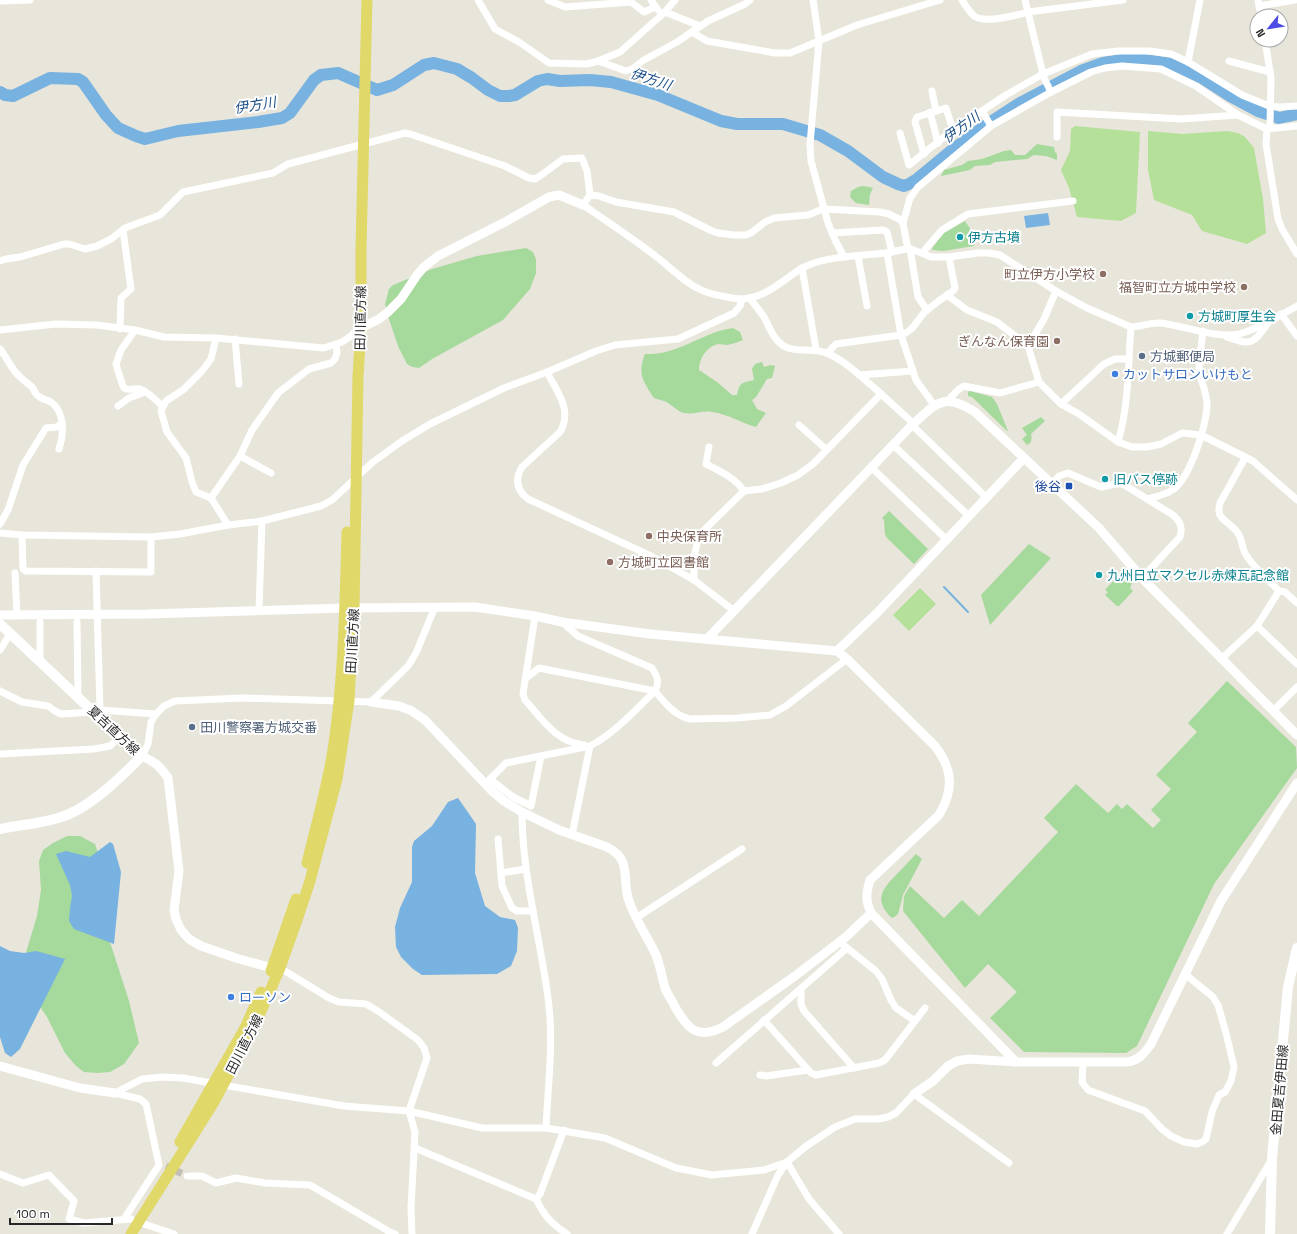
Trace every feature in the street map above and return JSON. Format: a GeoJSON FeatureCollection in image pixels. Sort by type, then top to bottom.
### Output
{"type":"FeatureCollection","features":[{"type":"Feature","properties":{"kind":"main road","name":"田川直方線"},"geometry":{"type":"LineString","coordinates":[[131,1234],[131,1220],[214,1102],[219,1084],[244,1028],[276,968],[303,880],[321,808],[344,701],[349,608],[351,362],[358,331],[354,233],[360,145],[360,0]]}},
{"type":"Feature","properties":{"kind":"main road","name":"田川直方線"},"geometry":{"type":"LineString","coordinates":[[361,70],[367,0]]}},
{"type":"Feature","properties":{"kind":"main road","name":"夏吉直方線"},"geometry":{"type":"LineString","coordinates":[[0,624],[78,697],[97,711],[120,737],[142,756],[117,780],[82,808],[59,818],[0,829]]}},
{"type":"Feature","properties":{"kind":"main road","name":"金田夏吉伊田線"},"geometry":{"type":"LineString","coordinates":[[1270,1234],[1272,1158],[1288,987],[1297,948]]}},
{"type":"Feature","properties":{"kind":"main road","name":"田川直方線"},"geometry":{"type":"LineString","coordinates":[[122,1234],[163,1166],[219,1084]]}},
{"type":"Feature","properties":{"kind":"street"},"geometry":{"type":"LineString","coordinates":[[0,1],[30,0]]}},
{"type":"Feature","properties":{"kind":"street"},"geometry":{"type":"LineString","coordinates":[[478,0],[495,29],[519,42],[549,63],[587,64],[620,52],[663,14],[675,0]]}},
{"type":"Feature","properties":{"kind":"street"},"geometry":{"type":"LineString","coordinates":[[548,0],[565,7],[631,2],[644,12],[655,7]]}},
{"type":"Feature","properties":{"kind":"street"},"geometry":{"type":"LineString","coordinates":[[651,0],[655,7],[663,14],[700,26]]}},
{"type":"Feature","properties":{"kind":"street"},"geometry":{"type":"LineString","coordinates":[[598,61],[626,70],[632,69],[644,60],[677,42],[700,26],[745,4],[750,0]]}},
{"type":"Feature","properties":{"kind":"street"},"geometry":{"type":"LineString","coordinates":[[813,0],[819,41],[810,144],[811,161],[823,209],[844,258]]}},
{"type":"Feature","properties":{"kind":"street"},"geometry":{"type":"LineString","coordinates":[[692,32],[707,41],[775,53],[790,52],[857,25],[940,0]]}},
{"type":"Feature","properties":{"kind":"street"},"geometry":{"type":"LineString","coordinates":[[962,0],[974,16],[984,20],[1014,16],[1028,12],[1123,0]]}},
{"type":"Feature","properties":{"kind":"street"},"geometry":{"type":"LineString","coordinates":[[1025,0],[1044,76],[1050,91]]}},
{"type":"Feature","properties":{"kind":"street"},"geometry":{"type":"LineString","coordinates":[[1188,62],[1200,0]]}},
{"type":"Feature","properties":{"kind":"street"},"geometry":{"type":"LineString","coordinates":[[1258,3],[1295,0]]}},
{"type":"Feature","properties":{"kind":"street"},"geometry":{"type":"LineString","coordinates":[[1266,48],[1271,78],[1266,144],[1278,219],[1282,229],[1297,254]]}},
{"type":"Feature","properties":{"kind":"street"},"geometry":{"type":"LineString","coordinates":[[900,132],[909,165],[953,130],[983,113],[1006,95],[1092,54],[1118,51],[1150,51],[1171,54],[1188,62],[1242,95],[1269,108],[1297,106]]}},
{"type":"Feature","properties":{"kind":"street"},"geometry":{"type":"LineString","coordinates":[[1229,60],[1270,72]]}},
{"type":"Feature","properties":{"kind":"street"},"geometry":{"type":"LineString","coordinates":[[927,310],[918,298],[910,250],[907,245],[903,223],[910,198],[918,187],[990,125],[1050,91],[1091,72],[1105,68],[1122,66],[1161,69],[1170,72],[1196,86],[1238,115],[1268,127],[1297,126]]}},
{"type":"Feature","properties":{"kind":"street"},"geometry":{"type":"LineString","coordinates":[[932,91],[933,112],[938,143]]}},
{"type":"Feature","properties":{"kind":"street"},"geometry":{"type":"LineString","coordinates":[[924,154],[915,122],[917,116],[946,108],[953,130]]}},
{"type":"Feature","properties":{"kind":"street"},"geometry":{"type":"LineString","coordinates":[[1056,137],[1057,112],[1181,119],[1238,115]]}},
{"type":"Feature","properties":{"kind":"street"},"geometry":{"type":"LineString","coordinates":[[983,113],[990,125]]}},
{"type":"Feature","properties":{"kind":"street"},"geometry":{"type":"LineString","coordinates":[[0,261],[6,258],[20,257],[64,244],[85,249],[105,242],[123,230],[160,215],[183,192],[273,173],[288,164],[405,133],[505,166],[529,178],[535,179],[563,160],[582,158],[587,171],[590,194],[583,205]]}},
{"type":"Feature","properties":{"kind":"street"},"geometry":{"type":"LineString","coordinates":[[590,194],[616,202],[674,212],[712,231],[734,235],[751,234],[765,222],[774,218],[808,215],[823,209],[880,212],[889,214],[899,219],[903,223]]}},
{"type":"Feature","properties":{"kind":"street"},"geometry":{"type":"LineString","coordinates":[[0,330],[56,324],[97,325],[135,330],[164,337],[235,339],[324,348],[342,342],[388,312],[401,299],[424,267],[438,256],[549,198],[559,195],[583,205],[657,257],[699,290],[715,295],[746,298],[760,295],[774,289],[802,268],[810,264],[844,258],[910,250],[931,257],[949,257],[989,252],[1000,255],[1056,291],[1087,308],[1131,327],[1155,323],[1203,331],[1243,342],[1252,342],[1259,336],[1269,321]]}},
{"type":"Feature","properties":{"kind":"street"},"geometry":{"type":"LineString","coordinates":[[922,253],[942,230],[968,214],[1073,201]]}},
{"type":"Feature","properties":{"kind":"street"},"geometry":{"type":"LineString","coordinates":[[120,328],[121,298],[131,289],[123,230]]}},
{"type":"Feature","properties":{"kind":"street"},"geometry":{"type":"LineString","coordinates":[[832,233],[883,230],[887,232],[901,335],[912,371],[920,387],[934,405]]}},
{"type":"Feature","properties":{"kind":"street"},"geometry":{"type":"LineString","coordinates":[[858,256],[867,306]]}},
{"type":"Feature","properties":{"kind":"street"},"geometry":{"type":"LineString","coordinates":[[828,353],[836,344],[901,335],[912,330],[918,319],[927,310],[955,288],[949,257]]}},
{"type":"Feature","properties":{"kind":"street"},"geometry":{"type":"LineString","coordinates":[[802,268],[816,349]]}},
{"type":"Feature","properties":{"kind":"street"},"geometry":{"type":"LineString","coordinates":[[1028,346],[1044,319],[1056,291]]}},
{"type":"Feature","properties":{"kind":"street"},"geometry":{"type":"LineString","coordinates":[[947,295],[968,310],[997,322],[1028,346],[1038,382],[1061,404],[1079,414],[1118,442],[1132,447],[1147,447],[1161,444],[1182,433],[1201,435],[1245,458],[1254,461],[1297,500]]}},
{"type":"Feature","properties":{"kind":"street"},"geometry":{"type":"LineString","coordinates":[[746,298],[764,317],[776,340],[780,344],[785,348],[794,350],[816,349],[839,359],[859,374],[913,424],[987,498]]}},
{"type":"Feature","properties":{"kind":"street"},"geometry":{"type":"LineString","coordinates":[[0,533],[22,535],[151,537],[262,521],[321,506],[332,500],[374,462],[402,441],[430,424],[504,388],[547,372],[596,351],[615,345],[678,339],[734,313],[746,298]]}},
{"type":"Feature","properties":{"kind":"street"},"geometry":{"type":"LineString","coordinates":[[1220,335],[1236,335],[1244,333],[1297,306]]}},
{"type":"Feature","properties":{"kind":"street"},"geometry":{"type":"LineString","coordinates":[[1281,314],[1297,336]]}},
{"type":"Feature","properties":{"kind":"street"},"geometry":{"type":"LineString","coordinates":[[1118,442],[1122,427],[1131,327]]}},
{"type":"Feature","properties":{"kind":"street"},"geometry":{"type":"LineString","coordinates":[[135,330],[121,350],[116,364],[121,376],[123,387],[126,389],[140,389],[163,407]]}},
{"type":"Feature","properties":{"kind":"street"},"geometry":{"type":"LineString","coordinates":[[1148,499],[1171,491],[1184,478],[1201,435],[1207,407],[1199,369],[1203,331]]}},
{"type":"Feature","properties":{"kind":"street"},"geometry":{"type":"LineString","coordinates":[[216,338],[211,359],[207,365],[183,390],[166,401],[161,411],[167,432],[186,458],[196,492],[211,498],[228,525]]}},
{"type":"Feature","properties":{"kind":"street"},"geometry":{"type":"LineString","coordinates":[[235,339],[239,384]]}},
{"type":"Feature","properties":{"kind":"street"},"geometry":{"type":"LineString","coordinates":[[211,498],[240,456],[252,430],[278,393],[309,369],[331,363],[335,359],[337,353],[336,345]]}},
{"type":"Feature","properties":{"kind":"street"},"geometry":{"type":"LineString","coordinates":[[0,349],[19,377],[32,387],[38,396],[51,402],[60,412],[62,423],[59,449]]}},
{"type":"Feature","properties":{"kind":"street"},"geometry":{"type":"LineString","coordinates":[[1061,404],[1104,364],[1116,359],[1128,359]]}},
{"type":"Feature","properties":{"kind":"street"},"geometry":{"type":"LineString","coordinates":[[859,374],[912,371]]}},
{"type":"Feature","properties":{"kind":"street"},"geometry":{"type":"LineString","coordinates":[[547,372],[566,410],[565,418],[560,432],[522,467],[519,472],[517,482],[522,495],[650,556],[694,580],[733,610]]}},
{"type":"Feature","properties":{"kind":"street"},"geometry":{"type":"LineString","coordinates":[[952,401],[951,397],[964,386],[1000,393],[1038,382]]}},
{"type":"Feature","properties":{"kind":"street"},"geometry":{"type":"LineString","coordinates":[[118,406],[129,398],[145,392]]}},
{"type":"Feature","properties":{"kind":"street"},"geometry":{"type":"LineString","coordinates":[[694,580],[694,557],[699,535],[744,491],[772,486],[789,479],[806,469],[827,450],[881,394]]}},
{"type":"Feature","properties":{"kind":"street"},"geometry":{"type":"LineString","coordinates":[[707,639],[733,610],[913,424],[934,405],[952,401],[966,406],[975,412],[1099,528],[1142,578],[1297,735]]}},
{"type":"Feature","properties":{"kind":"street"},"geometry":{"type":"LineString","coordinates":[[0,524],[8,510],[23,465],[33,447],[46,428],[57,427],[62,423]]}},
{"type":"Feature","properties":{"kind":"street"},"geometry":{"type":"LineString","coordinates":[[799,424],[827,450]]}},
{"type":"Feature","properties":{"kind":"street"},"geometry":{"type":"LineString","coordinates":[[893,445],[969,516]]}},
{"type":"Feature","properties":{"kind":"street"},"geometry":{"type":"LineString","coordinates":[[709,447],[706,464],[737,482],[744,491]]}},
{"type":"Feature","properties":{"kind":"street"},"geometry":{"type":"LineString","coordinates":[[240,456],[271,473]]}},
{"type":"Feature","properties":{"kind":"street"},"geometry":{"type":"LineString","coordinates":[[837,651],[877,613],[1024,458]]}},
{"type":"Feature","properties":{"kind":"street"},"geometry":{"type":"LineString","coordinates":[[1245,458],[1220,503],[1218,511],[1220,516],[1237,531],[1241,538],[1244,552],[1249,559],[1279,591],[1285,592],[1297,603]]}},
{"type":"Feature","properties":{"kind":"street"},"geometry":{"type":"LineString","coordinates":[[871,467],[946,539]]}},
{"type":"Feature","properties":{"kind":"street"},"geometry":{"type":"LineString","coordinates":[[1052,484],[1059,476],[1068,473],[1101,487],[1123,484],[1178,519],[1182,528],[1180,537],[1142,578]]}},
{"type":"Feature","properties":{"kind":"street"},"geometry":{"type":"LineString","coordinates":[[259,610],[262,521]]}},
{"type":"Feature","properties":{"kind":"street"},"geometry":{"type":"LineString","coordinates":[[22,535],[23,569],[26,571],[151,572],[151,537]]}},
{"type":"Feature","properties":{"kind":"street"},"geometry":{"type":"LineString","coordinates":[[96,571],[97,711]]}},
{"type":"Feature","properties":{"kind":"street"},"geometry":{"type":"LineString","coordinates":[[15,573],[17,615]]}},
{"type":"Feature","properties":{"kind":"street"},"geometry":{"type":"LineString","coordinates":[[1221,659],[1257,626],[1279,591]]}},
{"type":"Feature","properties":{"kind":"street"},"geometry":{"type":"LineString","coordinates":[[371,702],[408,666],[416,653],[435,607]]}},
{"type":"Feature","properties":{"kind":"street"},"geometry":{"type":"LineString","coordinates":[[0,615],[475,607],[535,616],[562,622],[650,634],[837,651],[847,659],[935,746],[942,754],[949,774],[950,785],[948,796],[939,815],[870,880],[866,894],[867,903],[872,913],[1016,1062]]}},
{"type":"Feature","properties":{"kind":"street"},"geometry":{"type":"LineString","coordinates":[[535,616],[523,694],[525,700],[550,729],[561,738],[576,744],[590,746]]}},
{"type":"Feature","properties":{"kind":"street"},"geometry":{"type":"LineString","coordinates":[[40,622],[40,662]]}},
{"type":"Feature","properties":{"kind":"street"},"geometry":{"type":"LineString","coordinates":[[77,622],[78,697]]}},
{"type":"Feature","properties":{"kind":"street"},"geometry":{"type":"LineString","coordinates":[[488,781],[506,763],[590,746],[610,733],[655,691],[658,686],[657,676],[652,668],[578,636],[562,622]]}},
{"type":"Feature","properties":{"kind":"street"},"geometry":{"type":"LineString","coordinates":[[1257,626],[1297,664]]}},
{"type":"Feature","properties":{"kind":"street"},"geometry":{"type":"LineString","coordinates":[[0,650],[10,634]]}},
{"type":"Feature","properties":{"kind":"street"},"geometry":{"type":"LineString","coordinates":[[526,678],[539,668],[655,691],[679,715],[684,718],[738,718],[770,715],[786,706],[847,659]]}},
{"type":"Feature","properties":{"kind":"street"},"geometry":{"type":"LineString","coordinates":[[1273,711],[1297,687]]}},
{"type":"Feature","properties":{"kind":"street"},"geometry":{"type":"LineString","coordinates":[[0,691],[22,702],[48,706],[61,714],[97,711],[156,714]]}},
{"type":"Feature","properties":{"kind":"street"},"geometry":{"type":"LineString","coordinates":[[412,1234],[415,1132],[409,1111],[427,1058],[424,1048],[418,1040],[366,1004],[339,1002],[329,998],[276,968],[236,958],[201,946],[189,939],[181,930],[174,910],[179,871],[168,778],[156,763],[142,756],[148,744],[151,722],[164,706],[176,701],[242,698],[371,702],[399,706],[410,710],[425,720],[488,781],[504,801],[522,812],[559,830],[615,851],[620,857],[626,874],[628,898],[636,918],[656,956],[666,990],[684,1022],[699,1033],[713,1032],[723,1027],[840,942],[872,913]]}},
{"type":"Feature","properties":{"kind":"street"},"geometry":{"type":"LineString","coordinates":[[0,754],[94,749],[110,746],[120,737]]}},
{"type":"Feature","properties":{"kind":"street"},"geometry":{"type":"LineString","coordinates":[[572,835],[590,746]]}},
{"type":"Feature","properties":{"kind":"street"},"geometry":{"type":"LineString","coordinates":[[488,781],[530,806],[541,756]]}},
{"type":"Feature","properties":{"kind":"street"},"geometry":{"type":"LineString","coordinates":[[752,1234],[778,1175],[787,1162],[805,1147],[836,1127],[855,1120],[878,1119],[888,1117],[896,1113],[914,1094],[933,1081],[948,1066],[958,1061],[969,1059],[1016,1062],[1083,1063],[1131,1061],[1137,1059],[1145,1053],[1151,1044],[1221,901],[1297,783]]}},
{"type":"Feature","properties":{"kind":"street"},"geometry":{"type":"LineString","coordinates":[[522,812],[522,835],[526,869],[548,998],[551,1032],[546,1128]]}},
{"type":"Feature","properties":{"kind":"street"},"geometry":{"type":"LineString","coordinates":[[498,839],[502,886],[512,908],[517,911],[533,911]]}},
{"type":"Feature","properties":{"kind":"street"},"geometry":{"type":"LineString","coordinates":[[636,918],[742,849]]}},
{"type":"Feature","properties":{"kind":"street"},"geometry":{"type":"LineString","coordinates":[[501,873],[526,869]]}},
{"type":"Feature","properties":{"kind":"street"},"geometry":{"type":"LineString","coordinates":[[840,942],[876,971],[882,979],[896,1008],[915,1021]]}},
{"type":"Feature","properties":{"kind":"street"},"geometry":{"type":"LineString","coordinates":[[716,1063],[847,948]]}},
{"type":"Feature","properties":{"kind":"street"},"geometry":{"type":"LineString","coordinates":[[1083,1063],[1082,1082],[1088,1090],[1145,1111],[1167,1133],[1184,1142],[1197,1144],[1206,1139],[1212,1112],[1218,1095],[1225,1092],[1234,1067],[1218,1005],[1213,997],[1184,974]]}},
{"type":"Feature","properties":{"kind":"street"},"geometry":{"type":"LineString","coordinates":[[801,989],[801,1004],[804,1010],[854,1068]]}},
{"type":"Feature","properties":{"kind":"street"},"geometry":{"type":"LineString","coordinates":[[764,1020],[808,1070],[816,1075],[879,1063],[885,1060],[925,1008]]}},
{"type":"Feature","properties":{"kind":"street"},"geometry":{"type":"LineString","coordinates":[[0,1066],[80,1088],[115,1093],[140,1100],[146,1104],[163,1166]]}},
{"type":"Feature","properties":{"kind":"street"},"geometry":{"type":"LineString","coordinates":[[760,1075],[766,1076],[808,1070]]}},
{"type":"Feature","properties":{"kind":"street"},"geometry":{"type":"LineString","coordinates":[[115,1093],[142,1079],[162,1077],[183,1078],[344,1106],[409,1111],[482,1128],[546,1128],[564,1130],[605,1138],[676,1168],[712,1175],[764,1170],[787,1162]]}},
{"type":"Feature","properties":{"kind":"street"},"geometry":{"type":"LineString","coordinates":[[914,1094],[1009,1163]]}},
{"type":"Feature","properties":{"kind":"street"},"geometry":{"type":"LineString","coordinates":[[536,1199],[540,1194],[564,1130]]}},
{"type":"Feature","properties":{"kind":"street"},"geometry":{"type":"LineString","coordinates":[[415,1148],[536,1199],[543,1213],[556,1226],[567,1234]]}},
{"type":"Feature","properties":{"kind":"street"},"geometry":{"type":"LineString","coordinates":[[1227,1234],[1272,1158]]}},
{"type":"Feature","properties":{"kind":"street"},"geometry":{"type":"LineString","coordinates":[[787,1162],[809,1199],[839,1234]]}},
{"type":"Feature","properties":{"kind":"street"},"geometry":{"type":"LineString","coordinates":[[0,1174],[23,1183],[48,1175],[74,1201],[69,1219],[84,1223],[131,1220],[174,1234]]}},
{"type":"Feature","properties":{"kind":"street"},"geometry":{"type":"LineString","coordinates":[[187,1176],[202,1176],[216,1184],[236,1178],[265,1183],[310,1185],[392,1233]]}},
{"type":"Feature","properties":{"kind":"green space"},"geometry":{"type":"Polygon","coordinates":[[[1075,126],[1140,132],[1136,213],[1121,221],[1077,217],[1069,188],[1061,170],[1070,151],[1071,129],[1075,126]]]}},
{"type":"Feature","properties":{"kind":"green space"},"geometry":{"type":"Polygon","coordinates":[[[1148,131],[1183,134],[1227,131],[1238,133],[1245,137],[1254,148],[1263,199],[1266,233],[1247,244],[1202,231],[1192,215],[1154,200],[1148,170],[1148,131]]]}},
{"type":"Feature","properties":{"kind":"green space"},"geometry":{"type":"Polygon","coordinates":[[[1037,144],[1054,147],[1057,154],[1057,160],[1046,156],[1034,155],[1027,159],[995,162],[990,165],[975,166],[970,170],[941,176],[944,170],[962,165],[968,161],[982,159],[1004,151],[1011,150],[1015,155],[1025,155],[1037,144]]]}},
{"type":"Feature","properties":{"kind":"green space"},"geometry":{"type":"Polygon","coordinates":[[[864,186],[873,188],[870,194],[869,205],[856,203],[850,197],[851,191],[858,187],[864,186]]]}},
{"type":"Feature","properties":{"kind":"green space"},"geometry":{"type":"Polygon","coordinates":[[[965,221],[974,236],[974,246],[943,251],[932,250],[944,233],[965,221]]]}},
{"type":"Feature","properties":{"kind":"green space"},"geometry":{"type":"Polygon","coordinates":[[[526,248],[533,252],[536,259],[536,273],[530,289],[503,320],[432,359],[419,368],[412,367],[407,364],[398,346],[385,304],[389,289],[393,285],[432,269],[477,256],[526,248]]]}},
{"type":"Feature","properties":{"kind":"green space"},"geometry":{"type":"Polygon","coordinates":[[[733,328],[740,332],[743,340],[727,345],[718,344],[710,348],[704,354],[700,362],[699,370],[717,382],[732,395],[737,395],[740,385],[754,380],[752,369],[755,364],[762,362],[764,367],[771,365],[775,366],[772,378],[767,379],[756,397],[752,400],[757,409],[766,413],[756,427],[718,413],[684,413],[666,402],[654,398],[642,377],[641,367],[645,354],[657,354],[679,348],[711,334],[733,328]]]}},
{"type":"Feature","properties":{"kind":"green space"},"geometry":{"type":"Polygon","coordinates":[[[970,391],[992,397],[997,404],[1008,431],[972,397],[968,396],[968,392],[970,391]]]}},
{"type":"Feature","properties":{"kind":"green space"},"geometry":{"type":"Polygon","coordinates":[[[1041,417],[1045,421],[1031,434],[1031,441],[1027,445],[1022,439],[1027,435],[1022,428],[1041,417]]]}},
{"type":"Feature","properties":{"kind":"green space"},"geometry":{"type":"Polygon","coordinates":[[[889,511],[928,549],[914,564],[887,538],[885,534],[884,520],[882,518],[889,511]]]}},
{"type":"Feature","properties":{"kind":"green space"},"geometry":{"type":"Polygon","coordinates":[[[1029,544],[1051,558],[990,625],[981,595],[1029,544]]]}},
{"type":"Feature","properties":{"kind":"green space"},"geometry":{"type":"Polygon","coordinates":[[[1124,569],[1133,579],[1130,582],[1132,583],[1130,588],[1133,591],[1119,606],[1117,606],[1105,595],[1108,592],[1105,590],[1124,569]]]}},
{"type":"Feature","properties":{"kind":"green space"},"geometry":{"type":"Polygon","coordinates":[[[920,588],[936,604],[909,631],[893,615],[920,588]]]}},
{"type":"Feature","properties":{"kind":"green space"},"geometry":{"type":"Polygon","coordinates":[[[1227,681],[1296,747],[1297,768],[1214,884],[1137,1046],[1126,1053],[1024,1052],[990,1018],[1017,992],[988,964],[965,988],[903,911],[904,896],[910,886],[944,918],[962,900],[979,916],[1058,832],[1044,818],[1076,784],[1108,813],[1117,804],[1122,809],[1127,804],[1153,828],[1161,820],[1151,810],[1171,789],[1156,775],[1197,732],[1188,723],[1227,681]]]}},
{"type":"Feature","properties":{"kind":"green space"},"geometry":{"type":"Polygon","coordinates":[[[67,836],[80,836],[95,844],[98,853],[110,942],[129,1001],[139,1043],[124,1064],[110,1072],[84,1072],[76,1066],[65,1053],[47,1017],[34,998],[25,956],[37,916],[41,890],[39,861],[43,850],[67,836]]]}},
{"type":"Feature","properties":{"kind":"green space"},"geometry":{"type":"Polygon","coordinates":[[[916,854],[922,859],[903,895],[898,914],[892,918],[886,912],[881,901],[883,891],[891,880],[916,854]]]}},
{"type":"Feature","properties":{"kind":"water"},"geometry":{"type":"Polygon","coordinates":[[[1048,213],[1050,225],[1026,228],[1024,216],[1048,213]]]}},
{"type":"Feature","properties":{"kind":"water"},"geometry":{"type":"Polygon","coordinates":[[[458,798],[476,824],[475,873],[485,906],[500,917],[515,920],[518,928],[517,951],[511,966],[497,974],[422,975],[413,969],[401,957],[396,947],[395,927],[400,908],[412,882],[412,847],[414,841],[432,826],[448,802],[458,798]]]}},
{"type":"Feature","properties":{"kind":"water"},"geometry":{"type":"Polygon","coordinates":[[[110,842],[113,844],[121,872],[114,944],[74,929],[69,921],[72,896],[70,885],[56,854],[66,851],[90,857],[110,842]]]}},
{"type":"Feature","properties":{"kind":"water"},"geometry":{"type":"Polygon","coordinates":[[[0,946],[10,951],[24,953],[36,951],[65,959],[20,1049],[11,1057],[5,1053],[0,1037],[0,946]]]}},
{"type":"Feature","properties":{"kind":"waterway","name":"伊方川"},"geometry":{"type":"LineString","coordinates":[[0,92],[5,95],[13,96],[50,78],[78,79],[83,82],[106,115],[118,128],[145,139],[178,131],[282,118],[290,113],[314,80],[321,75],[338,73],[377,90],[393,85],[424,65],[434,63],[457,69],[488,90],[500,96],[515,95],[538,81],[547,79],[560,81],[590,80],[611,82],[658,95],[721,121],[737,124],[783,124],[820,135],[848,151],[883,177],[904,186],[917,179],[952,150],[1020,103],[1081,71],[1103,63],[1122,60],[1143,60],[1172,64],[1202,78],[1230,96],[1258,111],[1279,118],[1297,114]]}},
{"type":"Feature","properties":{"kind":"waterway"},"geometry":{"type":"LineString","coordinates":[[944,587],[968,612]]}},
{"type":"Feature","properties":{"kind":"tunnel"},"geometry":{"type":"LineString","coordinates":[[166,1166],[187,1176]]}},
{"type":"Feature","properties":{"kind":"place","name":"伊方古墳"},"geometry":{"type":"Point","coordinates":[960,237]}},
{"type":"Feature","properties":{"kind":"place","name":"町立伊方小学校"},"geometry":{"type":"Point","coordinates":[1103,274]}},
{"type":"Feature","properties":{"kind":"place","name":"福智町立方城中学校"},"geometry":{"type":"Point","coordinates":[1244,287]}},
{"type":"Feature","properties":{"kind":"place","name":"方城町厚生会"},"geometry":{"type":"Point","coordinates":[1190,316]}},
{"type":"Feature","properties":{"kind":"place","name":"ぎんなん保育園"},"geometry":{"type":"Point","coordinates":[1057,341]}},
{"type":"Feature","properties":{"kind":"place","name":"方城郵便局"},"geometry":{"type":"Point","coordinates":[1142,356]}},
{"type":"Feature","properties":{"kind":"place","name":"カットサロンいけもと"},"geometry":{"type":"Point","coordinates":[1115,374]}},
{"type":"Feature","properties":{"kind":"place","name":"旧バス停跡"},"geometry":{"type":"Point","coordinates":[1105,479]}},
{"type":"Feature","properties":{"kind":"place","name":"後谷"},"geometry":{"type":"Point","coordinates":[1069,486]}},
{"type":"Feature","properties":{"kind":"place","name":"中央保育所"},"geometry":{"type":"Point","coordinates":[649,536]}},
{"type":"Feature","properties":{"kind":"place","name":"方城町立図書館"},"geometry":{"type":"Point","coordinates":[610,562]}},
{"type":"Feature","properties":{"kind":"place","name":"九州日立マクセル赤煉瓦記念館"},"geometry":{"type":"Point","coordinates":[1099,575]}},
{"type":"Feature","properties":{"kind":"place","name":"田川警察署方城交番"},"geometry":{"type":"Point","coordinates":[192,727]}},
{"type":"Feature","properties":{"kind":"place","name":"ローソン"},"geometry":{"type":"Point","coordinates":[231,997]}}]}
